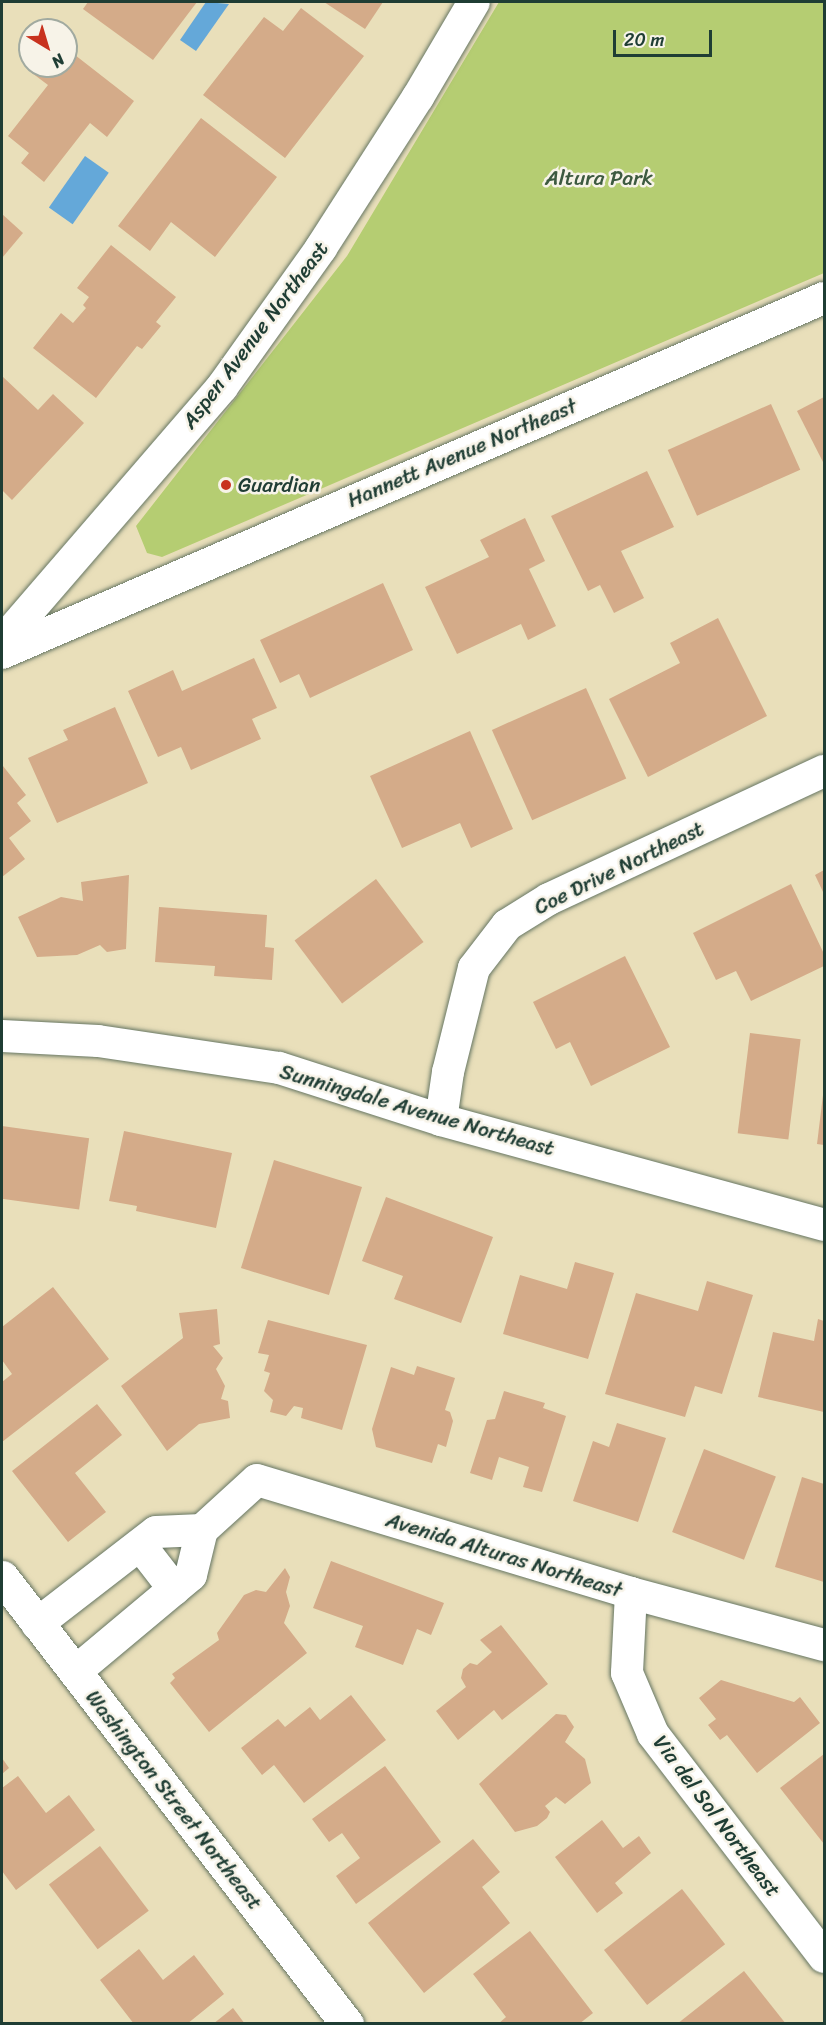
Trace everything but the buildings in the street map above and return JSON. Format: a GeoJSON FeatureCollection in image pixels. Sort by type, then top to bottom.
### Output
{"type":"FeatureCollection","features":[{"type":"Feature","properties":{"kind":"street","name":"Aspen Avenue Northeast"},"geometry":{"type":"LineString","coordinates":[[2,642],[222,387],[321,248],[418,97],[474,2]]}},
{"type":"Feature","properties":{"kind":"street","name":"Hannett Avenue Northeast"},"geometry":{"type":"LineString","coordinates":[[2,653],[825,298]]}},
{"type":"Feature","properties":{"kind":"street","name":"Coe Drive Northeast"},"geometry":{"type":"LineString","coordinates":[[441,1120],[448,1072],[474,968],[507,925],[549,899],[825,771]]}},
{"type":"Feature","properties":{"kind":"street","name":"Sunningdale Avenue Northeast"},"geometry":{"type":"LineString","coordinates":[[2,1036],[98,1041],[279,1068],[441,1120],[825,1225]]}},
{"type":"Feature","properties":{"kind":"street","name":"Avenida Alturas Northeast"},"geometry":{"type":"LineString","coordinates":[[202,1530],[257,1480],[631,1593],[825,1645]]}},
{"type":"Feature","properties":{"kind":"street"},"geometry":{"type":"LineString","coordinates":[[38,1624],[156,1532],[202,1530],[191,1575],[75,1672]]}},
{"type":"Feature","properties":{"kind":"street"},"geometry":{"type":"LineString","coordinates":[[140,1545],[174,1589]]}},
{"type":"Feature","properties":{"kind":"street","name":"Washington Street Northeast"},"geometry":{"type":"LineString","coordinates":[[2,1577],[347,2024]]}},
{"type":"Feature","properties":{"kind":"street","name":"Via del Sol Northeast"},"geometry":{"type":"LineString","coordinates":[[631,1593],[627,1673],[653,1734],[825,1957]]}},
{"type":"Feature","properties":{"kind":"green space","name":"Altura Park"},"geometry":{"type":"Polygon","coordinates":[[[499,2],[824,2],[824,273],[162,557],[147,553],[136,526],[347,256],[499,2]]]}},
{"type":"Feature","properties":{"kind":"water"},"geometry":{"type":"Polygon","coordinates":[[[206,2],[229,4],[196,51],[180,40],[206,2]]]}},
{"type":"Feature","properties":{"kind":"water"},"geometry":{"type":"Polygon","coordinates":[[[85,156],[109,173],[73,224],[49,208],[85,156]]]}},
{"type":"Feature","properties":{"kind":"place","name":"Guardian"},"geometry":{"type":"Point","coordinates":[226,485]}}]}
